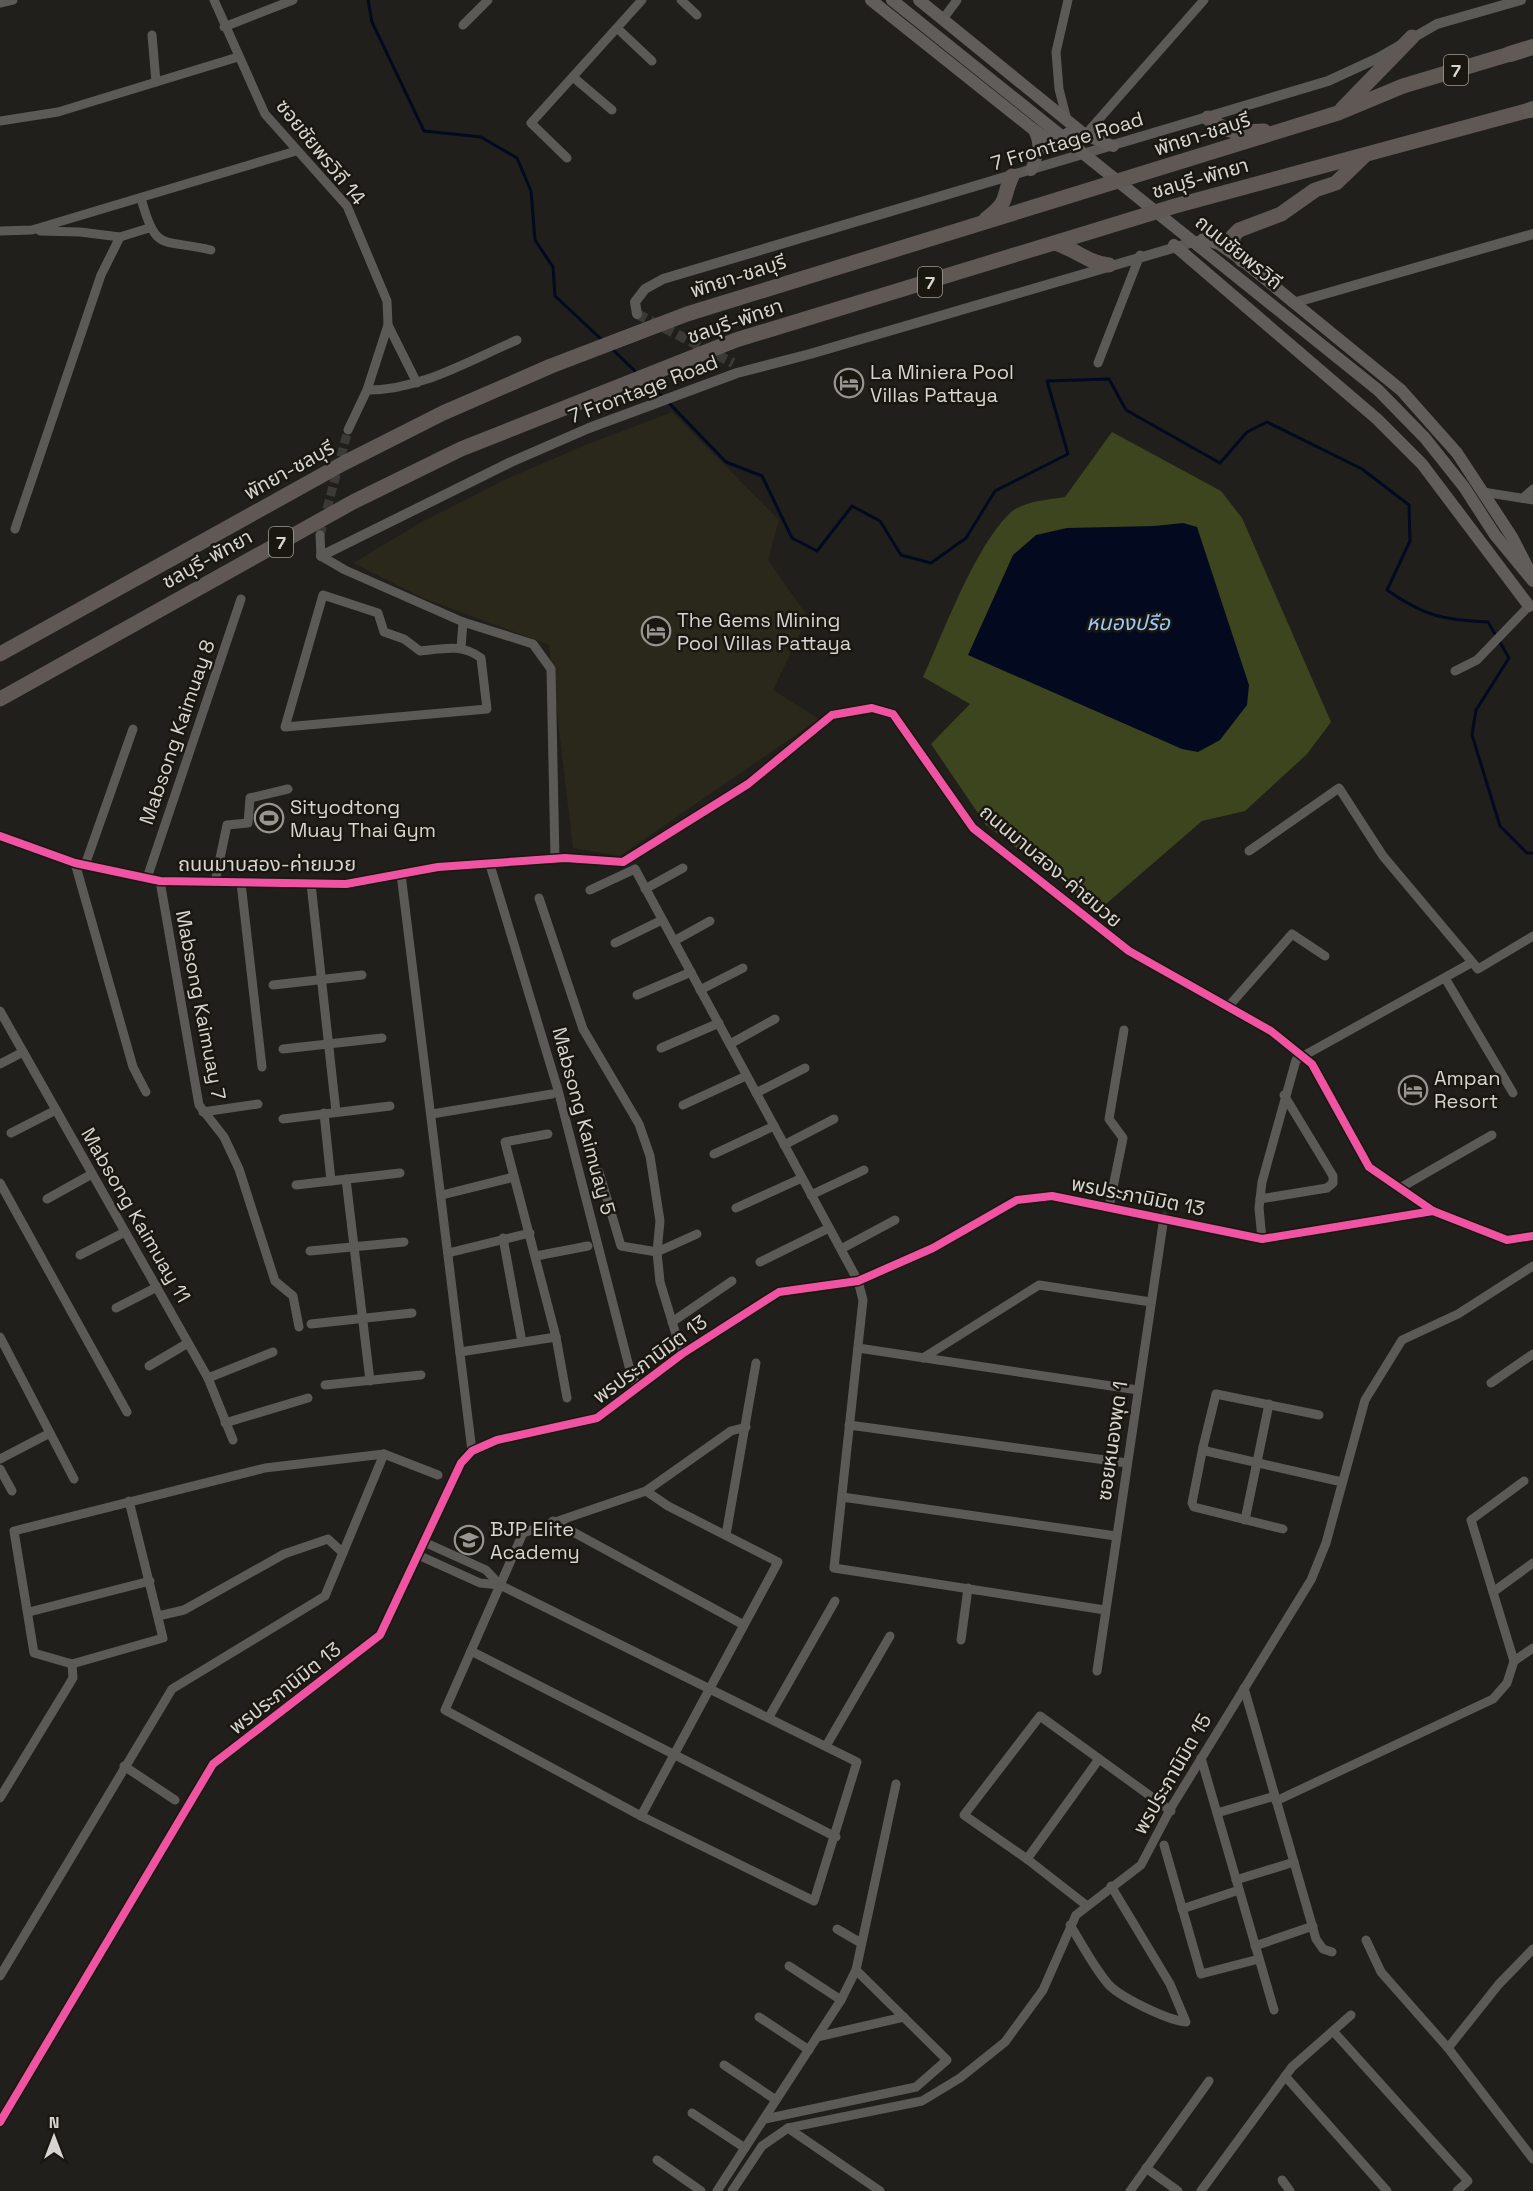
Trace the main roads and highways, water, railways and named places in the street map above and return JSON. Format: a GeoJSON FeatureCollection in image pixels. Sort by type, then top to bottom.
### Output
{"type":"FeatureCollection","features":[{"type":"Feature","properties":{"kind":"highway"},"geometry":{"type":"LineString","coordinates":[[1338,113],[1412,37]]}},
{"type":"Feature","properties":{"kind":"highway","name":"พัทยา-ชลบุรี"},"geometry":{"type":"LineString","coordinates":[[0,654],[344,463],[443,413],[551,366],[687,314],[1338,113],[1403,86],[1533,47]]}},
{"type":"Feature","properties":{"kind":"highway","name":"ชลบุรี-พัทยา"},"geometry":{"type":"LineString","coordinates":[[0,699],[353,502],[461,449],[736,340],[1054,243],[1365,154],[1532,110]]}},
{"type":"Feature","properties":{"kind":"highway"},"geometry":{"type":"LineString","coordinates":[[1208,118],[1221,129],[1233,132],[1286,129]]}},
{"type":"Feature","properties":{"kind":"highway"},"geometry":{"type":"LineString","coordinates":[[1235,265],[1233,236],[1239,230],[1281,214],[1314,190],[1336,183],[1365,154]]}},
{"type":"Feature","properties":{"kind":"highway"},"geometry":{"type":"LineString","coordinates":[[981,223],[999,209],[1007,198],[1012,176]]}},
{"type":"Feature","properties":{"kind":"highway"},"geometry":{"type":"LineString","coordinates":[[1054,243],[1073,248],[1092,263],[1109,265]]}},
{"type":"Feature","properties":{"kind":"main road"},"geometry":{"type":"LineString","coordinates":[[871,0],[1051,142],[1061,143],[1067,135],[1066,120]]}},
{"type":"Feature","properties":{"kind":"main road","name":"ถนนชัยพรวิถี"},"geometry":{"type":"LineString","coordinates":[[892,0],[1062,136],[1235,265],[1293,303],[1401,390],[1457,453],[1512,537],[1533,577]]}},
{"type":"Feature","properties":{"kind":"main road"},"geometry":{"type":"LineString","coordinates":[[920,0],[1085,135],[1113,146]]}},
{"type":"Feature","properties":{"kind":"main road"},"geometry":{"type":"LineString","coordinates":[[1031,170],[1039,153],[1040,143],[1034,130]]}},
{"type":"Feature","properties":{"kind":"main road","name":"ถนนชัยพรวิถี"},"geometry":{"type":"LineString","coordinates":[[1203,239],[1220,244],[1235,265],[1378,390],[1438,454],[1464,487],[1502,544],[1533,581]]}},
{"type":"Feature","properties":{"kind":"main road","name":"ถนนชัยพรวิถี"},"geometry":{"type":"LineString","coordinates":[[1174,245],[1377,419],[1429,473],[1531,609]]}},
{"type":"Feature","properties":{"kind":"main road","name":"ถนนชัยพรวิถี"},"geometry":{"type":"LineString","coordinates":[[1502,544],[1531,609]]}},
{"type":"Feature","properties":{"kind":"water","name":"หนองปรือ"},"geometry":{"type":"Polygon","coordinates":[[[1183,523],[1197,527],[1249,685],[1247,705],[1220,740],[1198,752],[1182,749],[968,655],[1013,555],[1036,535],[1067,528],[1183,523]]]}},
{"type":"Feature","properties":{"kind":"waterway"},"geometry":{"type":"LineString","coordinates":[[368,0],[372,22],[424,131],[481,137],[517,158],[531,191],[535,240],[553,267],[555,296],[602,340]]}},
{"type":"Feature","properties":{"kind":"waterway"},"geometry":{"type":"LineString","coordinates":[[612,349],[637,373]]}},
{"type":"Feature","properties":{"kind":"waterway"},"geometry":{"type":"LineString","coordinates":[[668,402],[726,462],[762,476],[792,538],[817,551],[852,506],[880,521],[901,555],[931,563],[966,538],[995,491],[1068,454],[1047,381],[1109,379],[1126,410],[1220,463],[1247,432],[1267,422],[1362,469],[1409,505],[1410,541],[1387,590],[1412,606],[1434,615],[1458,620],[1488,622],[1509,658],[1476,710],[1472,735],[1500,826],[1527,853],[1533,853]]}},
{"type":"Feature","properties":{"kind":"waterway"},"geometry":{"type":"LineString","coordinates":[[647,382],[664,398]]}},
{"type":"Feature","properties":{"kind":"tunnel"},"geometry":{"type":"LineString","coordinates":[[637,314],[733,363]]}},
{"type":"Feature","properties":{"kind":"tunnel"},"geometry":{"type":"LineString","coordinates":[[320,535],[348,430]]}},
{"type":"Feature","properties":{"kind":"place","name":"La Miniera Pool Villas Pattaya"},"geometry":{"type":"Point","coordinates":[849,383]}},
{"type":"Feature","properties":{"kind":"place","name":"The Gems Mining Pool Villas Pattaya"},"geometry":{"type":"Point","coordinates":[656,631]}},
{"type":"Feature","properties":{"kind":"place","name":"Sityodtong Muay Thai Gym"},"geometry":{"type":"Point","coordinates":[269,818]}},
{"type":"Feature","properties":{"kind":"place","name":"Ampan Resort"},"geometry":{"type":"Point","coordinates":[1413,1090]}},
{"type":"Feature","properties":{"kind":"place","name":"BJP Elite Academy"},"geometry":{"type":"Point","coordinates":[469,1540]}}]}
